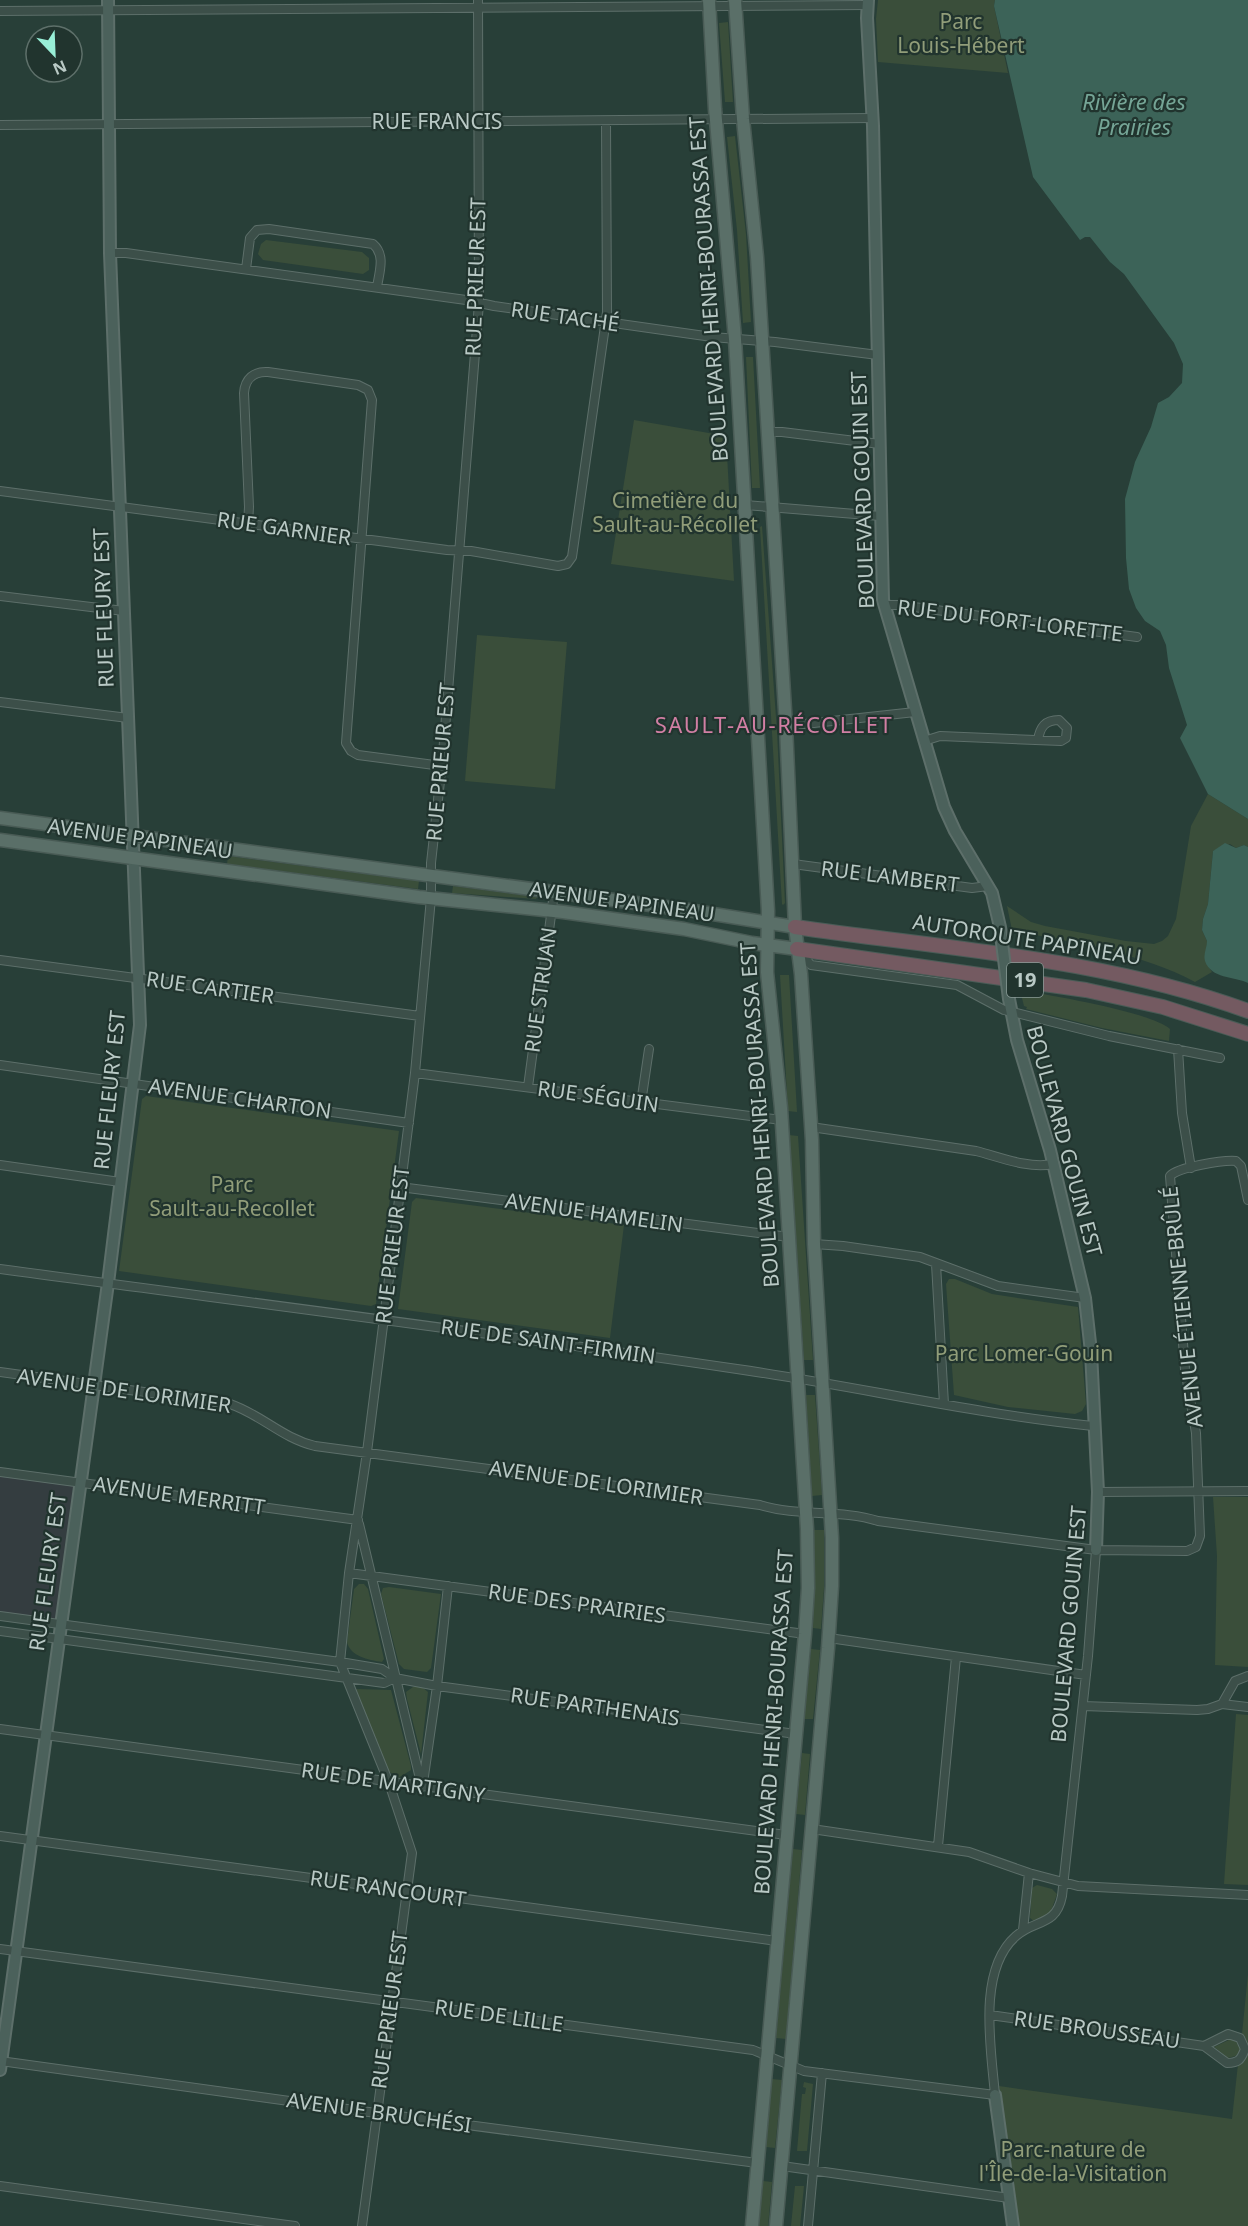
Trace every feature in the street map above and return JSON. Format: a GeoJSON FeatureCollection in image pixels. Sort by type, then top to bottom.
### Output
{"type":"FeatureCollection","features":[{"type":"Feature","properties":{"kind":"highway","name":"AUTOROUTE PAPINEAU"},"geometry":{"type":"LineString","coordinates":[[795,927],[1083,967],[1161,984],[1248,1011]]}},
{"type":"Feature","properties":{"kind":"highway","name":"AUTOROUTE PAPINEAU"},"geometry":{"type":"LineString","coordinates":[[797,949],[1086,990],[1163,1007],[1248,1034]]}},
{"type":"Feature","properties":{"kind":"main road","name":"BOULEVARD HENRI-BOURASSA EST"},"geometry":{"type":"LineString","coordinates":[[735,2],[743,119],[755,230],[786,726],[795,927],[801,974],[811,1126],[814,1244],[831,1512],[832,1566],[829,1638],[776,2226]]}},
{"type":"Feature","properties":{"kind":"main road","name":"BOULEVARD HENRI-BOURASSA EST"},"geometry":{"type":"LineString","coordinates":[[709,3],[716,120],[735,339],[768,922],[767,972],[789,1237],[808,1572],[805,1634],[752,2226]]}},
{"type":"Feature","properties":{"kind":"main road","name":"AVENUE PAPINEAU"},"geometry":{"type":"LineString","coordinates":[[0,818],[795,927]]}},
{"type":"Feature","properties":{"kind":"main road","name":"AVENUE PAPINEAU"},"geometry":{"type":"LineString","coordinates":[[0,840],[431,898],[552,910],[684,929],[797,949]]}},
{"type":"Feature","properties":{"kind":"street"},"geometry":{"type":"LineString","coordinates":[[0,11],[108,5],[867,3]]}},
{"type":"Feature","properties":{"kind":"street","name":"BOULEVARD GOUIN EST"},"geometry":{"type":"LineString","coordinates":[[867,3],[873,118],[880,516],[884,605],[915,712],[951,823],[988,886],[996,905],[1017,1041],[1053,1164],[1085,1298],[1091,1352],[1098,1492],[1096,1550],[1086,1675],[1064,1883],[1061,1900],[1054,1915],[1041,1924],[1023,1930],[1008,1944],[997,1963],[992,1984],[990,2015],[995,2095],[1013,2226]]}},
{"type":"Feature","properties":{"kind":"street","name":"RUE PRIEUR EST"},"geometry":{"type":"LineString","coordinates":[[362,2226],[412,1852],[389,1783],[340,1662],[349,1573],[367,1452],[415,1073],[442,766],[479,303],[478,4]]}},
{"type":"Feature","properties":{"kind":"street","name":"RUE FLEURY EST"},"geometry":{"type":"LineString","coordinates":[[0,2064],[108,1283],[140,1025],[110,253],[108,5]]}},
{"type":"Feature","properties":{"kind":"street","name":"RUE FRANCIS"},"geometry":{"type":"LineString","coordinates":[[0,125],[873,118]]}},
{"type":"Feature","properties":{"kind":"street"},"geometry":{"type":"LineString","coordinates":[[606,121],[606,323]]}},
{"type":"Feature","properties":{"kind":"street"},"geometry":{"type":"LineString","coordinates":[[246,269],[252,233],[262,228],[280,230],[373,244],[381,256],[377,287]]}},
{"type":"Feature","properties":{"kind":"street","name":"RUE TACHÉ"},"geometry":{"type":"LineString","coordinates":[[110,253],[126,253],[377,287],[606,323],[878,355]]}},
{"type":"Feature","properties":{"kind":"street","name":"RUE GARNIER"},"geometry":{"type":"LineString","coordinates":[[0,491],[459,552],[471,551],[558,566],[567,564],[572,557],[606,323]]}},
{"type":"Feature","properties":{"kind":"street"},"geometry":{"type":"LineString","coordinates":[[248,524],[244,389],[247,380],[260,372],[268,372],[358,385],[370,392],[372,400],[346,743],[351,751],[358,755],[442,766]]}},
{"type":"Feature","properties":{"kind":"street"},"geometry":{"type":"LineString","coordinates":[[767,432],[880,444]]}},
{"type":"Feature","properties":{"kind":"street"},"geometry":{"type":"LineString","coordinates":[[745,505],[880,516]]}},
{"type":"Feature","properties":{"kind":"street"},"geometry":{"type":"LineString","coordinates":[[0,596],[124,611]]}},
{"type":"Feature","properties":{"kind":"street","name":"RUE DU FORT-LORETTE"},"geometry":{"type":"LineString","coordinates":[[884,605],[899,605],[1137,637]]}},
{"type":"Feature","properties":{"kind":"street"},"geometry":{"type":"LineString","coordinates":[[0,702],[128,718]]}},
{"type":"Feature","properties":{"kind":"street"},"geometry":{"type":"LineString","coordinates":[[786,726],[915,712]]}},
{"type":"Feature","properties":{"kind":"street"},"geometry":{"type":"LineString","coordinates":[[924,741],[940,736],[1038,740]]}},
{"type":"Feature","properties":{"kind":"street","name":"RUE LAMBERT"},"geometry":{"type":"LineString","coordinates":[[793,864],[972,888],[988,886]]}},
{"type":"Feature","properties":{"kind":"street","name":"RUE STRUAN"},"geometry":{"type":"LineString","coordinates":[[528,1088],[554,893]]}},
{"type":"Feature","properties":{"kind":"street","name":"AVENUE PAPINEAU"},"geometry":{"type":"LineString","coordinates":[[797,949],[811,965],[957,985],[1011,1012],[1109,1036],[1220,1058]]}},
{"type":"Feature","properties":{"kind":"street","name":"RUE CARTIER"},"geometry":{"type":"LineString","coordinates":[[0,960],[420,1016]]}},
{"type":"Feature","properties":{"kind":"street"},"geometry":{"type":"LineString","coordinates":[[641,1103],[649,1049]]}},
{"type":"Feature","properties":{"kind":"street","name":"AVENUE ÉTIENNE-BRÛLÉ"},"geometry":{"type":"LineString","coordinates":[[1178,1049],[1182,1113],[1191,1168],[1174,1172],[1170,1176],[1170,1184],[1185,1369],[1196,1433],[1199,1543]]}},
{"type":"Feature","properties":{"kind":"street","name":"AVENUE CHARTON"},"geometry":{"type":"LineString","coordinates":[[0,1065],[409,1123]]}},
{"type":"Feature","properties":{"kind":"street","name":"RUE SÉGUIN"},"geometry":{"type":"LineString","coordinates":[[415,1073],[781,1120]]}},
{"type":"Feature","properties":{"kind":"street"},"geometry":{"type":"LineString","coordinates":[[811,1126],[976,1151],[997,1158],[1053,1164]]}},
{"type":"Feature","properties":{"kind":"street"},"geometry":{"type":"LineString","coordinates":[[1191,1168],[1236,1161],[1241,1166],[1248,1200]]}},
{"type":"Feature","properties":{"kind":"street"},"geometry":{"type":"LineString","coordinates":[[0,1165],[120,1182]]}},
{"type":"Feature","properties":{"kind":"street","name":"AVENUE HAMELIN"},"geometry":{"type":"LineString","coordinates":[[400,1187],[789,1237]]}},
{"type":"Feature","properties":{"kind":"street"},"geometry":{"type":"LineString","coordinates":[[814,1244],[920,1257],[998,1286],[1085,1298]]}},
{"type":"Feature","properties":{"kind":"street"},"geometry":{"type":"LineString","coordinates":[[936,1264],[944,1404]]}},
{"type":"Feature","properties":{"kind":"street","name":"RUE DE SAINT-FIRMIN"},"geometry":{"type":"LineString","coordinates":[[0,1269],[798,1378],[1013,1417],[1093,1426]]}},
{"type":"Feature","properties":{"kind":"street","name":"AVENUE DE LORIMIER"},"geometry":{"type":"LineString","coordinates":[[0,1372],[230,1404],[255,1414],[293,1439],[315,1446],[806,1512],[864,1516],[878,1521],[1096,1550],[1187,1551],[1193,1550],[1199,1543]]}},
{"type":"Feature","properties":{"kind":"street","name":"AVENUE MERRITT"},"geometry":{"type":"LineString","coordinates":[[0,1472],[358,1520]]}},
{"type":"Feature","properties":{"kind":"street"},"geometry":{"type":"LineString","coordinates":[[1098,1492],[1248,1491]]}},
{"type":"Feature","properties":{"kind":"street","name":"RUE PRIEUR EST"},"geometry":{"type":"LineString","coordinates":[[358,1520],[422,1787]]}},
{"type":"Feature","properties":{"kind":"street","name":"RUE DES PRAIRIES"},"geometry":{"type":"LineString","coordinates":[[349,1573],[805,1634]]}},
{"type":"Feature","properties":{"kind":"street"},"geometry":{"type":"LineString","coordinates":[[422,1787],[437,1686],[448,1587]]}},
{"type":"Feature","properties":{"kind":"street","name":"RUE PARTHENAIS"},"geometry":{"type":"LineString","coordinates":[[0,1616],[340,1662],[382,1669],[395,1678],[437,1686],[796,1734]]}},
{"type":"Feature","properties":{"kind":"street"},"geometry":{"type":"LineString","coordinates":[[13,1633],[15,1618]]}},
{"type":"Feature","properties":{"kind":"street","name":"RUE PARTHENAIS"},"geometry":{"type":"LineString","coordinates":[[0,1631],[384,1683],[395,1678]]}},
{"type":"Feature","properties":{"kind":"street"},"geometry":{"type":"LineString","coordinates":[[829,1638],[1086,1675]]}},
{"type":"Feature","properties":{"kind":"street"},"geometry":{"type":"LineString","coordinates":[[939,1846],[956,1657]]}},
{"type":"Feature","properties":{"kind":"street"},"geometry":{"type":"LineString","coordinates":[[1222,1704],[1235,1681],[1248,1676]]}},
{"type":"Feature","properties":{"kind":"street"},"geometry":{"type":"LineString","coordinates":[[1083,1706],[1197,1710],[1222,1704],[1248,1707]]}},
{"type":"Feature","properties":{"kind":"street","name":"RUE DE MARTIGNY"},"geometry":{"type":"LineString","coordinates":[[0,1729],[786,1835]]}},
{"type":"Feature","properties":{"kind":"street"},"geometry":{"type":"LineString","coordinates":[[812,1829],[969,1852],[1029,1874],[1078,1886],[1248,1895]]}},
{"type":"Feature","properties":{"kind":"street","name":"RUE RANCOURT"},"geometry":{"type":"LineString","coordinates":[[0,1836],[777,1941]]}},
{"type":"Feature","properties":{"kind":"street"},"geometry":{"type":"LineString","coordinates":[[1023,1930],[1029,1874]]}},
{"type":"Feature","properties":{"kind":"street","name":"RUE DE LILLE"},"geometry":{"type":"LineString","coordinates":[[0,1948],[753,2050],[804,2071],[995,2095]]}},
{"type":"Feature","properties":{"kind":"street","name":"RUE BROUSSEAU"},"geometry":{"type":"LineString","coordinates":[[990,2015],[1204,2046],[1227,2063],[1242,2058],[1245,2049],[1240,2038],[1228,2034],[1204,2046]]}},
{"type":"Feature","properties":{"kind":"street","name":"AVENUE BRUCHÉSI"},"geometry":{"type":"LineString","coordinates":[[0,2064],[757,2163]]}},
{"type":"Feature","properties":{"kind":"street"},"geometry":{"type":"LineString","coordinates":[[808,2226],[822,2073]]}},
{"type":"Feature","properties":{"kind":"street"},"geometry":{"type":"LineString","coordinates":[[782,2166],[1009,2198]]}},
{"type":"Feature","properties":{"kind":"street"},"geometry":{"type":"LineString","coordinates":[[0,2186],[295,2226]]}},
{"type":"Feature","properties":{"kind":"shaded area"},"geometry":{"type":"Polygon","coordinates":[[[0,1472],[74,1481],[57,1619],[0,1612],[0,1472]]]}},
{"type":"Feature","properties":{"kind":"green space","name":"Parc Louis-Hébert"},"geometry":{"type":"Polygon","coordinates":[[[878,0],[995,0],[994,6],[1008,73],[878,62],[876,19],[878,0]]]}},
{"type":"Feature","properties":{"kind":"green space"},"geometry":{"type":"Polygon","coordinates":[[[728,22],[733,102],[725,102],[719,23],[728,22]]]}},
{"type":"Feature","properties":{"kind":"green space"},"geometry":{"type":"Polygon","coordinates":[[[735,136],[746,234],[751,322],[743,323],[737,230],[727,137],[735,136]]]}},
{"type":"Feature","properties":{"kind":"green space"},"geometry":{"type":"Polygon","coordinates":[[[266,240],[362,252],[369,258],[369,270],[363,274],[263,260],[258,254],[261,244],[266,240]]]}},
{"type":"Feature","properties":{"kind":"green space"},"geometry":{"type":"Polygon","coordinates":[[[746,357],[753,357],[760,488],[752,488],[746,357]]]}},
{"type":"Feature","properties":{"kind":"green space","name":"Cimetière du Sault-au-Récollet"},"geometry":{"type":"Polygon","coordinates":[[[634,420],[726,436],[734,581],[611,564],[634,420]]]}},
{"type":"Feature","properties":{"kind":"green space"},"geometry":{"type":"Polygon","coordinates":[[[762,526],[777,731],[785,903],[783,905],[760,527],[762,526]]]}},
{"type":"Feature","properties":{"kind":"green space"},"geometry":{"type":"Polygon","coordinates":[[[477,635],[567,642],[555,789],[465,781],[477,635]]]}},
{"type":"Feature","properties":{"kind":"green space"},"geometry":{"type":"Polygon","coordinates":[[[1208,794],[1248,819],[1248,847],[1244,845],[1236,848],[1230,844],[1213,851],[1208,904],[1202,930],[1207,941],[1206,960],[1212,972],[1195,982],[1152,963],[1129,956],[1012,930],[1007,906],[1031,922],[1045,926],[1126,941],[1154,944],[1162,941],[1168,936],[1176,919],[1191,826],[1208,794]]]}},
{"type":"Feature","properties":{"kind":"green space"},"geometry":{"type":"Polygon","coordinates":[[[228,856],[419,881],[418,889],[227,864],[228,856]]]}},
{"type":"Feature","properties":{"kind":"green space"},"geometry":{"type":"Polygon","coordinates":[[[453,886],[537,897],[536,899],[452,893],[453,886]]]}},
{"type":"Feature","properties":{"kind":"green space"},"geometry":{"type":"Polygon","coordinates":[[[780,975],[789,975],[797,1112],[788,1111],[780,975]]]}},
{"type":"Feature","properties":{"kind":"green space"},"geometry":{"type":"Polygon","coordinates":[[[1020,990],[1143,1016],[1170,1029],[1169,1041],[1102,1028],[1026,1009],[1020,990]]]}},
{"type":"Feature","properties":{"kind":"green space","name":"Parc Sault-au-Recollet"},"geometry":{"type":"Polygon","coordinates":[[[146,1096],[399,1131],[376,1304],[371,1306],[119,1271],[142,1099],[146,1096]]]}},
{"type":"Feature","properties":{"kind":"green space"},"geometry":{"type":"Polygon","coordinates":[[[789,1135],[798,1136],[813,1360],[804,1360],[789,1135]]]}},
{"type":"Feature","properties":{"kind":"green space"},"geometry":{"type":"Polygon","coordinates":[[[416,1198],[624,1225],[610,1338],[398,1309],[412,1202],[416,1198]]]}},
{"type":"Feature","properties":{"kind":"green space","name":"Parc Lomer-Gouin"},"geometry":{"type":"Polygon","coordinates":[[[949,1279],[955,1279],[992,1294],[1078,1307],[1086,1404],[1082,1411],[1075,1414],[1008,1407],[954,1395],[946,1284],[949,1279]]]}},
{"type":"Feature","properties":{"kind":"green space"},"geometry":{"type":"Polygon","coordinates":[[[806,1395],[815,1395],[822,1495],[812,1496],[806,1395]]]}},
{"type":"Feature","properties":{"kind":"green space"},"geometry":{"type":"Polygon","coordinates":[[[1213,1497],[1248,1497],[1248,1667],[1215,1665],[1217,1556],[1213,1497]]]}},
{"type":"Feature","properties":{"kind":"green space"},"geometry":{"type":"Polygon","coordinates":[[[814,1530],[824,1530],[821,1629],[813,1628],[814,1530]]]}},
{"type":"Feature","properties":{"kind":"green space"},"geometry":{"type":"Polygon","coordinates":[[[359,1584],[364,1584],[368,1589],[384,1659],[382,1662],[356,1654],[347,1642],[354,1589],[359,1584]]]}},
{"type":"Feature","properties":{"kind":"green space"},"geometry":{"type":"Polygon","coordinates":[[[383,1588],[441,1594],[431,1668],[427,1672],[404,1669],[399,1664],[381,1594],[383,1588]]]}},
{"type":"Feature","properties":{"kind":"green space"},"geometry":{"type":"Polygon","coordinates":[[[811,1649],[820,1650],[813,1719],[804,1719],[811,1649]]]}},
{"type":"Feature","properties":{"kind":"green space"},"geometry":{"type":"Polygon","coordinates":[[[413,1687],[422,1687],[428,1692],[421,1754],[406,1692],[413,1687]]]}},
{"type":"Feature","properties":{"kind":"green space"},"geometry":{"type":"Polygon","coordinates":[[[356,1689],[391,1690],[411,1766],[411,1770],[398,1778],[387,1770],[356,1689]]]}},
{"type":"Feature","properties":{"kind":"green space"},"geometry":{"type":"Polygon","coordinates":[[[1236,1714],[1248,1715],[1248,1885],[1224,1884],[1236,1714]]]}},
{"type":"Feature","properties":{"kind":"green space"},"geometry":{"type":"Polygon","coordinates":[[[802,1753],[810,1754],[805,1815],[796,1814],[802,1753]]]}},
{"type":"Feature","properties":{"kind":"green space"},"geometry":{"type":"Polygon","coordinates":[[[793,1849],[802,1850],[786,2039],[776,2038],[793,1849]]]}},
{"type":"Feature","properties":{"kind":"green space"},"geometry":{"type":"Polygon","coordinates":[[[1037,1885],[1052,1889],[1057,1894],[1050,1914],[1035,1922],[1030,1918],[1032,1888],[1037,1885]]]}},
{"type":"Feature","properties":{"kind":"green space","name":"Parc-nature de l'Île-de-la-Visitation"},"geometry":{"type":"Polygon","coordinates":[[[1248,1974],[1248,2226],[1017,2226],[999,2086],[1232,2119],[1239,2055],[1228,2058],[1214,2047],[1231,2039],[1241,2044],[1248,1974]]]}},
{"type":"Feature","properties":{"kind":"green space"},"geometry":{"type":"Polygon","coordinates":[[[772,2079],[782,2080],[775,2148],[766,2147],[772,2079]]]}},
{"type":"Feature","properties":{"kind":"green space"},"geometry":{"type":"Polygon","coordinates":[[[804,2082],[813,2084],[807,2151],[797,2151],[802,2094],[805,2094],[806,2088],[803,2087],[804,2082]]]}},
{"type":"Feature","properties":{"kind":"green space"},"geometry":{"type":"Polygon","coordinates":[[[763,2181],[772,2182],[768,2226],[759,2226],[763,2181]]]}},
{"type":"Feature","properties":{"kind":"green space"},"geometry":{"type":"Polygon","coordinates":[[[795,2186],[804,2186],[800,2226],[791,2226],[795,2186]]]}},
{"type":"Feature","properties":{"kind":"water","name":"Rivière des Prairies"},"geometry":{"type":"Polygon","coordinates":[[[995,0],[1248,0],[1248,819],[1208,794],[1180,738],[1187,725],[1169,668],[1166,645],[1160,631],[1145,621],[1136,608],[1129,589],[1125,499],[1135,462],[1151,427],[1158,403],[1169,397],[1182,383],[1183,364],[1174,343],[1124,274],[1110,262],[1090,237],[1080,240],[1033,177],[994,6],[995,0]]]}},
{"type":"Feature","properties":{"kind":"water"},"geometry":{"type":"Polygon","coordinates":[[[1225,843],[1236,848],[1244,845],[1248,847],[1248,983],[1212,971],[1205,961],[1207,941],[1202,930],[1208,904],[1213,851],[1225,843]]]}},
{"type":"Feature","properties":{"kind":"district","name":"SAULT-AU-RÉCOLLET"},"geometry":{"type":"Point","coordinates":[774,725]}}]}
